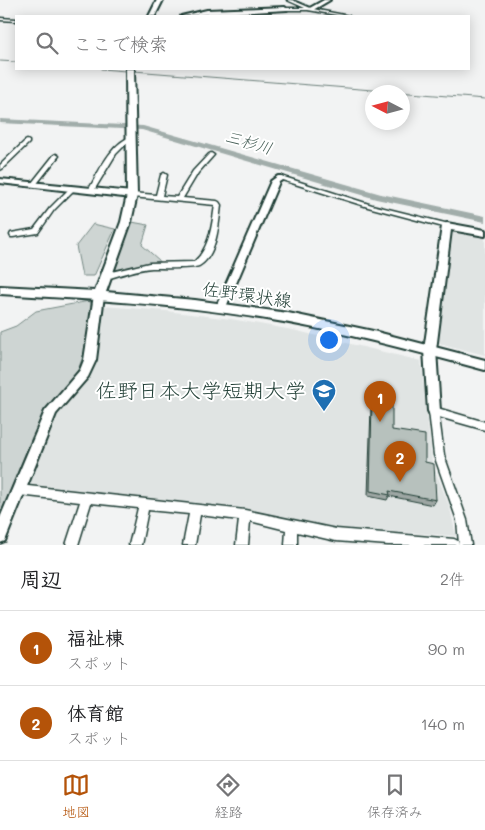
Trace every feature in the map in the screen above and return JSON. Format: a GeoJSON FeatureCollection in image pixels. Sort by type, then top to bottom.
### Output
{"type":"FeatureCollection","features":[{"type":"Feature","properties":{"kind":"main road"},"geometry":{"type":"LineString","coordinates":[[153,15],[158,9],[160,0]]}},
{"type":"Feature","properties":{"kind":"main road"},"geometry":{"type":"LineString","coordinates":[[99,295],[126,222],[132,195],[130,71]]}},
{"type":"Feature","properties":{"kind":"main road","name":"佐野環状線"},"geometry":{"type":"LineString","coordinates":[[0,290],[99,295],[221,307],[319,324],[485,365]]}},
{"type":"Feature","properties":{"kind":"street"},"geometry":{"type":"LineString","coordinates":[[289,0],[296,1],[310,9]]}},
{"type":"Feature","properties":{"kind":"street"},"geometry":{"type":"LineString","coordinates":[[310,9],[328,0]]}},
{"type":"Feature","properties":{"kind":"street"},"geometry":{"type":"LineString","coordinates":[[190,15],[207,12],[310,9],[342,15]]}},
{"type":"Feature","properties":{"kind":"street"},"geometry":{"type":"LineString","coordinates":[[0,19],[15,20]]}},
{"type":"Feature","properties":{"kind":"street"},"geometry":{"type":"LineString","coordinates":[[91,191],[119,146],[132,134]]}},
{"type":"Feature","properties":{"kind":"street"},"geometry":{"type":"LineString","coordinates":[[0,168],[27,142]]}},
{"type":"Feature","properties":{"kind":"street"},"geometry":{"type":"LineString","coordinates":[[179,199],[195,172],[211,155]]}},
{"type":"Feature","properties":{"kind":"street"},"geometry":{"type":"LineString","coordinates":[[33,185],[56,156]]}},
{"type":"Feature","properties":{"kind":"street"},"geometry":{"type":"LineString","coordinates":[[158,197],[164,176]]}},
{"type":"Feature","properties":{"kind":"street"},"geometry":{"type":"LineString","coordinates":[[221,307],[275,181],[281,178],[370,206],[447,226],[485,233]]}},
{"type":"Feature","properties":{"kind":"street"},"geometry":{"type":"LineString","coordinates":[[0,181],[132,195],[212,201],[218,205],[210,248],[201,261],[190,266],[149,266],[117,275],[106,276]]}},
{"type":"Feature","properties":{"kind":"street"},"geometry":{"type":"LineString","coordinates":[[13,235],[36,231],[52,209],[72,189]]}},
{"type":"Feature","properties":{"kind":"street"},"geometry":{"type":"LineString","coordinates":[[447,226],[430,350],[439,455],[462,520],[466,545]]}},
{"type":"Feature","properties":{"kind":"street"},"geometry":{"type":"LineString","coordinates":[[0,536],[51,411],[84,373],[90,360],[99,295]]}},
{"type":"Feature","properties":{"kind":"street"},"geometry":{"type":"LineString","coordinates":[[434,411],[485,426]]}},
{"type":"Feature","properties":{"kind":"street"},"geometry":{"type":"LineString","coordinates":[[19,490],[245,515],[351,540],[454,545]]}},
{"type":"Feature","properties":{"kind":"street"},"geometry":{"type":"LineString","coordinates":[[72,545],[87,498]]}},
{"type":"Feature","properties":{"kind":"street"},"geometry":{"type":"LineString","coordinates":[[135,545],[144,505]]}},
{"type":"Feature","properties":{"kind":"street"},"geometry":{"type":"LineString","coordinates":[[189,545],[195,510]]}},
{"type":"Feature","properties":{"kind":"street"},"geometry":{"type":"LineString","coordinates":[[242,545],[245,515]]}},
{"type":"Feature","properties":{"kind":"street"},"geometry":{"type":"LineString","coordinates":[[291,545],[292,525]]}},
{"type":"Feature","properties":{"kind":"shaded area"},"geometry":{"type":"Polygon","coordinates":[[[132,222],[148,225],[142,245],[160,261],[114,272],[132,222]]]}},
{"type":"Feature","properties":{"kind":"shaded area"},"geometry":{"type":"Polygon","coordinates":[[[93,224],[115,229],[94,276],[82,276],[76,246],[93,224]]]}},
{"type":"Feature","properties":{"kind":"shaded area"},"geometry":{"type":"Polygon","coordinates":[[[453,229],[485,235],[485,355],[441,344],[437,340],[449,232],[453,229]]]}},
{"type":"Feature","properties":{"kind":"shaded area"},"geometry":{"type":"Polygon","coordinates":[[[89,301],[94,307],[87,345],[77,373],[53,400],[44,414],[32,437],[0,516],[0,332],[16,326],[36,311],[89,301]]]}},
{"type":"Feature","properties":{"kind":"shaded area","name":"佐野日本大学短期大学"},"geometry":{"type":"Polygon","coordinates":[[[103,306],[231,319],[293,330],[421,361],[432,462],[450,508],[456,536],[338,528],[243,508],[28,486],[57,412],[96,362],[103,306]]]}},
{"type":"Feature","properties":{"kind":"building"},"geometry":{"type":"Polygon","coordinates":[[[372,401],[392,404],[392,430],[425,435],[425,462],[434,464],[436,500],[389,491],[390,495],[370,491],[372,401]]]}},
{"type":"Feature","properties":{"kind":"waterway"},"geometry":{"type":"LineString","coordinates":[[0,61],[15,62]]}},
{"type":"Feature","properties":{"kind":"waterway"},"geometry":{"type":"LineString","coordinates":[[114,70],[126,71]]}},
{"type":"Feature","properties":{"kind":"waterway"},"geometry":{"type":"LineString","coordinates":[[134,71],[485,99]]}},
{"type":"Feature","properties":{"kind":"waterway","name":"三杉川"},"geometry":{"type":"LineString","coordinates":[[0,121],[143,128],[379,197],[485,219]]}},
{"type":"Feature","properties":{"kind":"place","name":"佐野日本大学短期大学"},"geometry":{"type":"Point","coordinates":[324,412]}},
{"type":"Feature","properties":{"kind":"place","name":"福祉棟"},"geometry":{"type":"Point","coordinates":[380,422]}},
{"type":"Feature","properties":{"kind":"place","name":"体育館"},"geometry":{"type":"Point","coordinates":[400,482]}}]}
